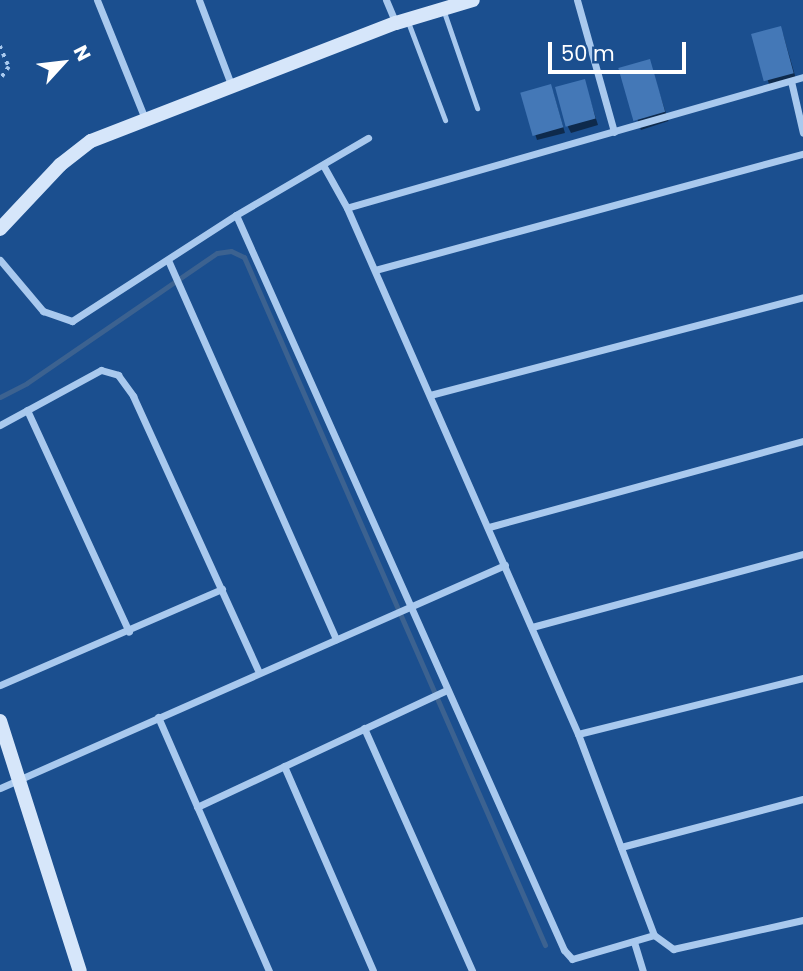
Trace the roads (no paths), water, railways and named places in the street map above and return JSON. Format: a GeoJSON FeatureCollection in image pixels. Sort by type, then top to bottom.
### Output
{"type":"FeatureCollection","features":[{"type":"Feature","properties":{"kind":"street"},"geometry":{"type":"LineString","coordinates":[[97,0],[145,120]]}},
{"type":"Feature","properties":{"kind":"street"},"geometry":{"type":"LineString","coordinates":[[199,0],[232,87]]}},
{"type":"Feature","properties":{"kind":"street"},"geometry":{"type":"LineString","coordinates":[[386,0],[402,21]]}},
{"type":"Feature","properties":{"kind":"street"},"geometry":{"type":"LineString","coordinates":[[0,229],[75,152],[145,120],[402,21],[474,0]]}},
{"type":"Feature","properties":{"kind":"street"},"geometry":{"type":"LineString","coordinates":[[577,0],[614,132]]}},
{"type":"Feature","properties":{"kind":"street"},"geometry":{"type":"LineString","coordinates":[[347,208],[803,78]]}},
{"type":"Feature","properties":{"kind":"street"},"geometry":{"type":"LineString","coordinates":[[790,81],[803,133]]}},
{"type":"Feature","properties":{"kind":"street"},"geometry":{"type":"LineString","coordinates":[[0,260],[43,311],[72,321],[236,215],[368,138]]}},
{"type":"Feature","properties":{"kind":"street"},"geometry":{"type":"LineString","coordinates":[[375,270],[803,154]]}},
{"type":"Feature","properties":{"kind":"street"},"geometry":{"type":"LineString","coordinates":[[323,165],[347,208],[375,270],[578,734],[654,935],[673,949],[803,920]]}},
{"type":"Feature","properties":{"kind":"street"},"geometry":{"type":"LineString","coordinates":[[236,215],[445,691],[568,956],[572,958],[654,935]]}},
{"type":"Feature","properties":{"kind":"street"},"geometry":{"type":"LineString","coordinates":[[168,260],[336,639]]}},
{"type":"Feature","properties":{"kind":"street"},"geometry":{"type":"LineString","coordinates":[[430,394],[803,297]]}},
{"type":"Feature","properties":{"kind":"street"},"geometry":{"type":"LineString","coordinates":[[0,425],[101,370],[118,375],[133,396],[259,673]]}},
{"type":"Feature","properties":{"kind":"street"},"geometry":{"type":"LineString","coordinates":[[27,411],[129,632]]}},
{"type":"Feature","properties":{"kind":"street"},"geometry":{"type":"LineString","coordinates":[[489,527],[803,441]]}},
{"type":"Feature","properties":{"kind":"street"},"geometry":{"type":"LineString","coordinates":[[532,627],[803,554]]}},
{"type":"Feature","properties":{"kind":"street"},"geometry":{"type":"LineString","coordinates":[[0,788],[505,565]]}},
{"type":"Feature","properties":{"kind":"street"},"geometry":{"type":"LineString","coordinates":[[0,685],[129,632],[222,589]]}},
{"type":"Feature","properties":{"kind":"street"},"geometry":{"type":"LineString","coordinates":[[578,734],[803,678]]}},
{"type":"Feature","properties":{"kind":"street"},"geometry":{"type":"LineString","coordinates":[[197,807],[445,691]]}},
{"type":"Feature","properties":{"kind":"street"},"geometry":{"type":"LineString","coordinates":[[158,717],[269,971]]}},
{"type":"Feature","properties":{"kind":"street"},"geometry":{"type":"LineString","coordinates":[[0,720],[21,778],[80,971]]}},
{"type":"Feature","properties":{"kind":"street"},"geometry":{"type":"LineString","coordinates":[[364,728],[472,971]]}},
{"type":"Feature","properties":{"kind":"street"},"geometry":{"type":"LineString","coordinates":[[284,766],[373,971]]}},
{"type":"Feature","properties":{"kind":"street"},"geometry":{"type":"LineString","coordinates":[[621,847],[803,799]]}},
{"type":"Feature","properties":{"kind":"street"},"geometry":{"type":"LineString","coordinates":[[634,942],[643,971]]}},
{"type":"Feature","properties":{"kind":"lane"},"geometry":{"type":"LineString","coordinates":[[443,9],[477,108]]}},
{"type":"Feature","properties":{"kind":"lane"},"geometry":{"type":"LineString","coordinates":[[402,21],[445,120]]}},
{"type":"Feature","properties":{"kind":"waterway"},"geometry":{"type":"LineString","coordinates":[[0,397],[27,383],[217,253],[231,251],[244,257],[545,945]]}}]}
